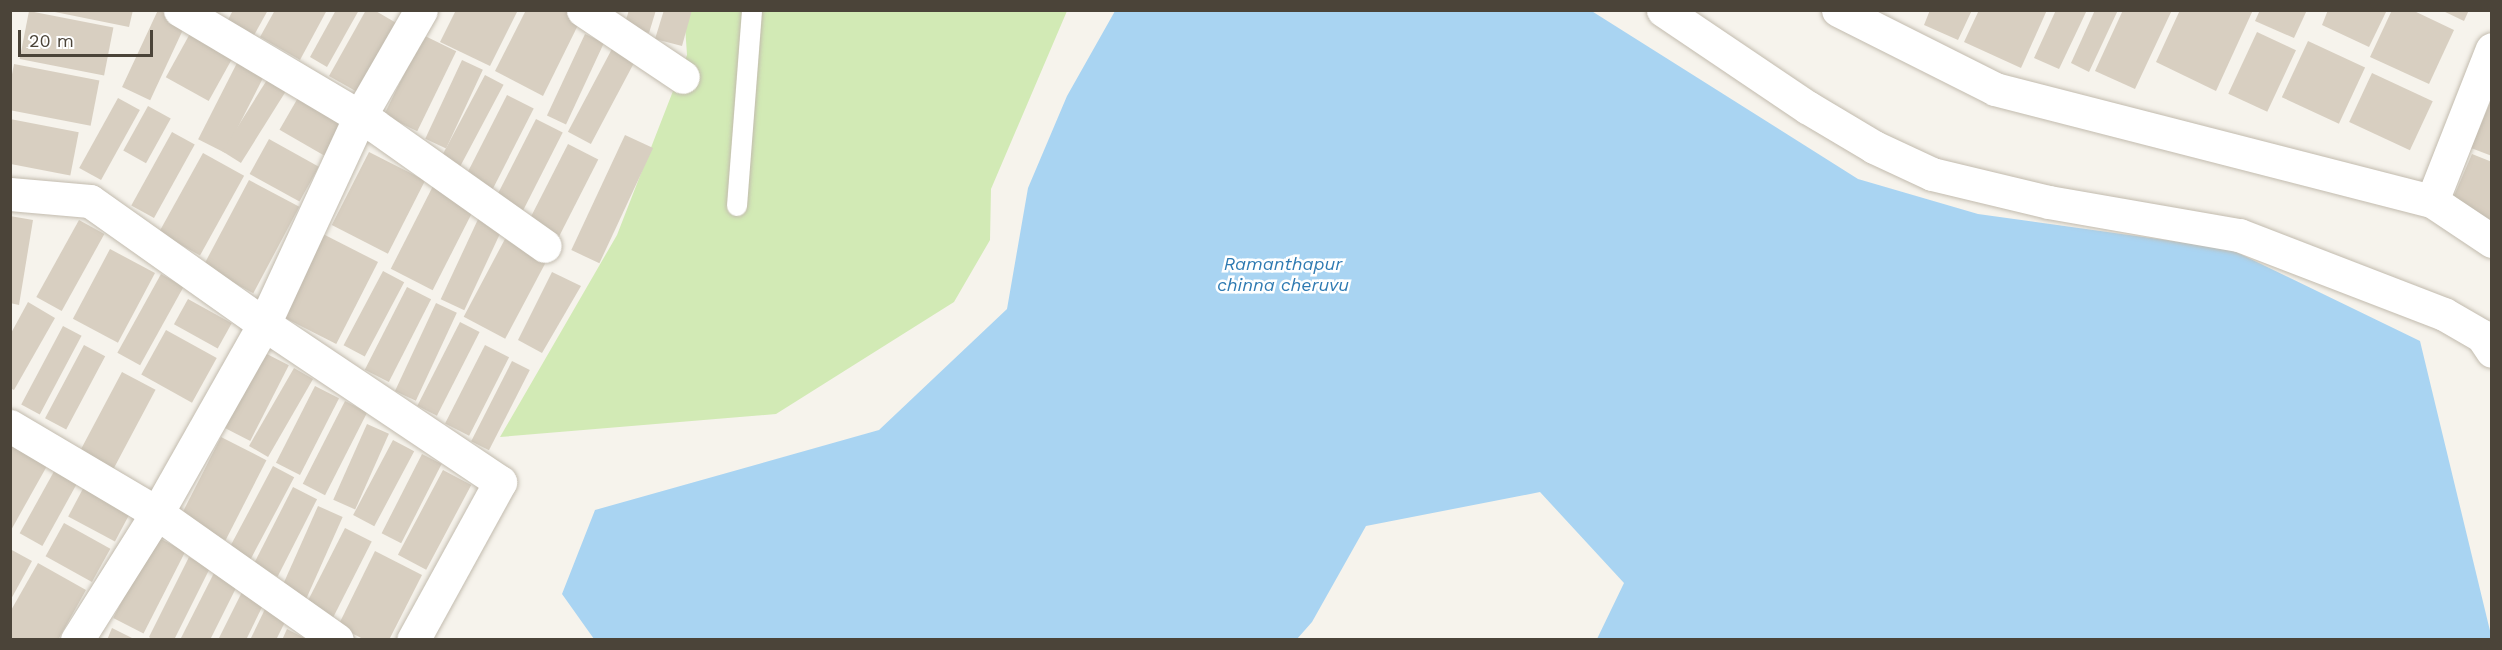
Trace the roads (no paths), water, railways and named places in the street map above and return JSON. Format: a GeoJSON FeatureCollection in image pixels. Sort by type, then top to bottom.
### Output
{"type":"FeatureCollection","features":[{"type":"Feature","properties":{"kind":"street"},"geometry":{"type":"LineString","coordinates":[[180,10],[360,116],[545,246]]}},
{"type":"Feature","properties":{"kind":"street"},"geometry":{"type":"LineString","coordinates":[[77,639],[157,513],[264,324],[360,116],[421,10]]}},
{"type":"Feature","properties":{"kind":"street"},"geometry":{"type":"LineString","coordinates":[[583,10],[683,77]]}},
{"type":"Feature","properties":{"kind":"street"},"geometry":{"type":"LineString","coordinates":[[1663,10],[1807,107],[1874,147],[1932,174],[2027,198],[2239,235],[2444,314],[2482,336],[2492,351]]}},
{"type":"Feature","properties":{"kind":"street"},"geometry":{"type":"LineString","coordinates":[[1838,10],[1995,89],[2432,201],[2492,241]]}},
{"type":"Feature","properties":{"kind":"street"},"geometry":{"type":"LineString","coordinates":[[2432,201],[2492,49]]}},
{"type":"Feature","properties":{"kind":"street"},"geometry":{"type":"LineString","coordinates":[[10,194],[90,201],[264,324],[500,482],[413,639]]}},
{"type":"Feature","properties":{"kind":"street"},"geometry":{"type":"LineString","coordinates":[[10,426],[157,513],[337,639]]}},
{"type":"Feature","properties":{"kind":"lane"},"geometry":{"type":"LineString","coordinates":[[737,206],[752,10]]}},
{"type":"Feature","properties":{"kind":"water","name":"Ramanthapur chinna cheruvu"},"geometry":{"type":"Polygon","coordinates":[[[1590,10],[1858,179],[1978,214],[2230,249],[2420,341],[2492,639],[1597,639],[1624,583],[1540,492],[1366,526],[1312,622],[1297,639],[594,639],[562,594],[595,510],[879,430],[1007,309],[1028,188],[1067,96],[1115,11],[1590,10]]]}}]}
